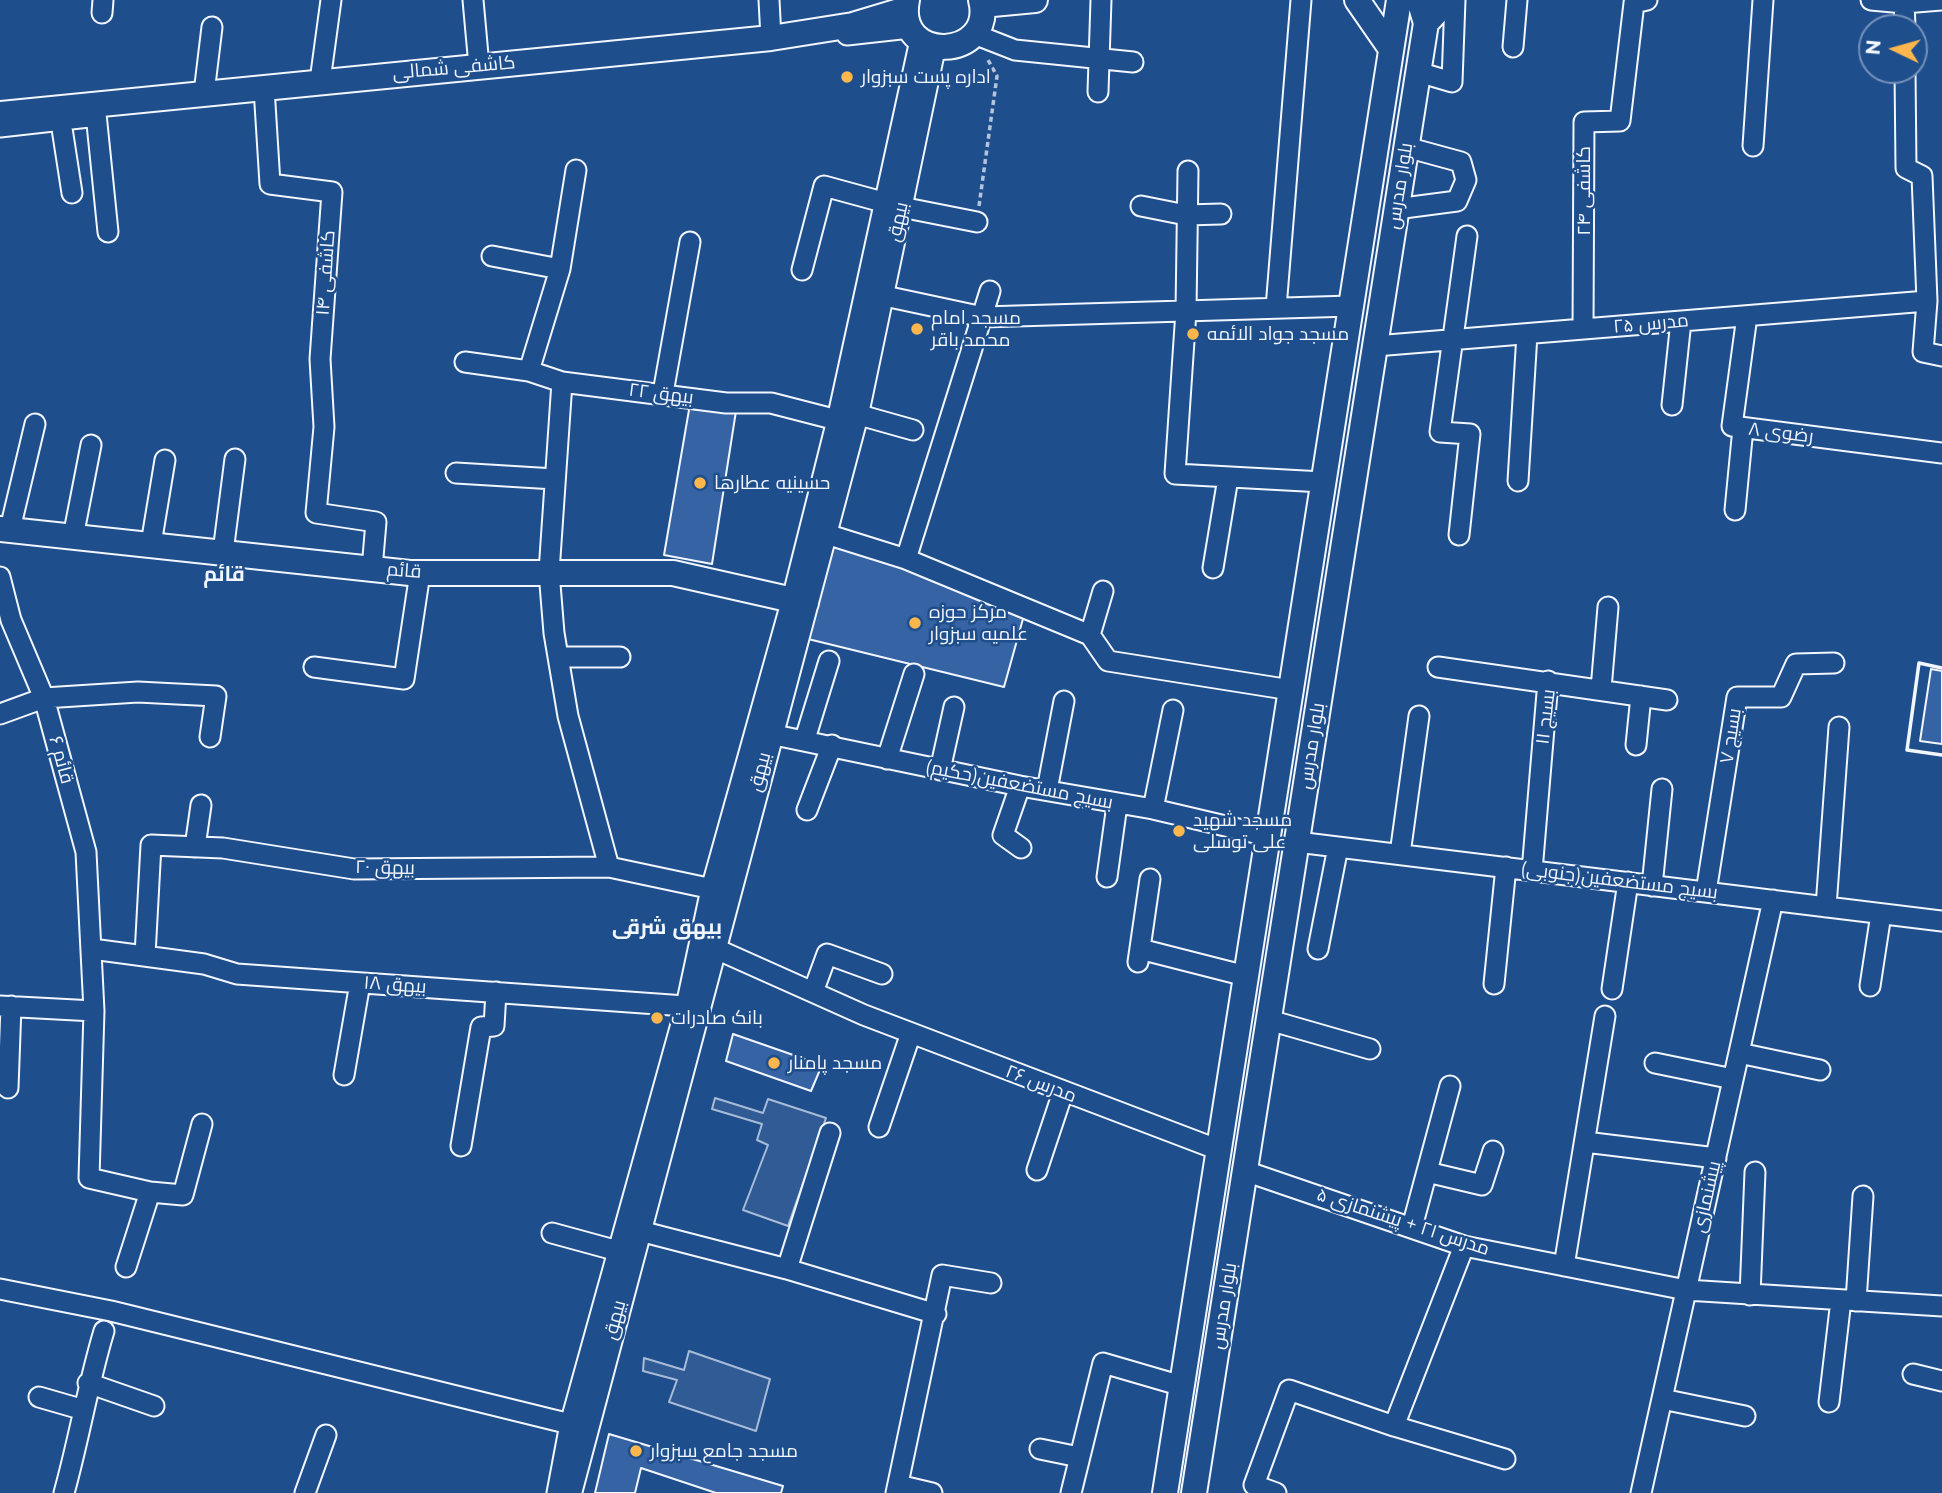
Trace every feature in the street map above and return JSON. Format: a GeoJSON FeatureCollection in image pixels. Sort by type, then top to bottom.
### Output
{"type":"FeatureCollection","features":[{"type":"Feature","properties":{"kind":"main road"},"geometry":{"type":"LineString","coordinates":[[1357,0],[1391,49]]}},
{"type":"Feature","properties":{"kind":"main road","name":"بلوار مدرس"},"geometry":{"type":"LineString","coordinates":[[1165,1493],[1399,0]]}},
{"type":"Feature","properties":{"kind":"main road"},"geometry":{"type":"LineString","coordinates":[[1422,12],[1448,0]]}},
{"type":"Feature","properties":{"kind":"main road"},"geometry":{"type":"LineString","coordinates":[[974,34],[979,25],[982,3],[1025,1]]}},
{"type":"Feature","properties":{"kind":"main road","name":"بلوار مدرس"},"geometry":{"type":"LineString","coordinates":[[1194,1493],[1418,72],[1422,12]]}},
{"type":"Feature","properties":{"kind":"main road","name":"کاشفی شمالی"},"geometry":{"type":"LineString","coordinates":[[0,114],[96,111],[204,93],[265,94],[320,81],[771,38],[853,25],[915,25],[955,47],[974,34]]}},
{"type":"Feature","properties":{"kind":"main road","name":"بیهق"},"geometry":{"type":"LineString","coordinates":[[569,1493],[693,1006],[714,948],[719,891],[770,734],[799,601],[823,533],[846,417],[880,295],[894,204],[915,25]]}},
{"type":"Feature","properties":{"kind":"main road","name":"قائم"},"geometry":{"type":"LineString","coordinates":[[5,529],[420,573],[673,573],[799,601]]}},
{"type":"Feature","properties":{"kind":"main road"},"geometry":{"type":"LineString","coordinates":[[1301,621],[1331,625]]}},
{"type":"Feature","properties":{"kind":"main road"},"geometry":{"type":"LineString","coordinates":[[1236,1040],[1267,1031]]}},
{"type":"Feature","properties":{"kind":"street"},"geometry":{"type":"LineString","coordinates":[[320,81],[331,0]]}},
{"type":"Feature","properties":{"kind":"street"},"geometry":{"type":"LineString","coordinates":[[473,0],[478,66]]}},
{"type":"Feature","properties":{"kind":"street"},"geometry":{"type":"LineString","coordinates":[[769,0],[771,38]]}},
{"type":"Feature","properties":{"kind":"street"},"geometry":{"type":"LineString","coordinates":[[1098,92],[1101,0]]}},
{"type":"Feature","properties":{"kind":"street"},"geometry":{"type":"LineString","coordinates":[[1276,308],[1301,0]]}},
{"type":"Feature","properties":{"kind":"street"},"geometry":{"type":"LineString","coordinates":[[1418,72],[1452,82],[1455,0]]}},
{"type":"Feature","properties":{"kind":"street"},"geometry":{"type":"LineString","coordinates":[[1513,47],[1517,0]]}},
{"type":"Feature","properties":{"kind":"street"},"geometry":{"type":"LineString","coordinates":[[1754,146],[1763,0]]}},
{"type":"Feature","properties":{"kind":"street"},"geometry":{"type":"LineString","coordinates":[[1871,0],[1942,0]]}},
{"type":"Feature","properties":{"kind":"street","name":"کاشفی ۲۴"},"geometry":{"type":"LineString","coordinates":[[1583,329],[1584,122],[1620,121],[1640,2]]}},
{"type":"Feature","properties":{"kind":"street"},"geometry":{"type":"LineString","coordinates":[[108,232],[96,111],[915,25]]}},
{"type":"Feature","properties":{"kind":"street"},"geometry":{"type":"LineString","coordinates":[[204,93],[212,27]]}},
{"type":"Feature","properties":{"kind":"street"},"geometry":{"type":"LineString","coordinates":[[974,34],[1016,50],[1101,61],[1133,62]]}},
{"type":"Feature","properties":{"kind":"street"},"geometry":{"type":"LineString","coordinates":[[1905,84],[1906,168],[1922,176],[1942,174]]}},
{"type":"Feature","properties":{"kind":"street","name":"کاشفی ۱۴"},"geometry":{"type":"LineString","coordinates":[[265,94],[270,184],[332,192],[320,359],[324,427],[316,513],[376,522],[372,569]]}},
{"type":"Feature","properties":{"kind":"street"},"geometry":{"type":"LineString","coordinates":[[0,127],[60,114],[72,193]]}},
{"type":"Feature","properties":{"kind":"street"},"geometry":{"type":"LineString","coordinates":[[1396,209],[1457,201],[1466,180],[1461,162],[1406,147]]}},
{"type":"Feature","properties":{"kind":"street"},"geometry":{"type":"LineString","coordinates":[[529,371],[559,269],[576,170]]}},
{"type":"Feature","properties":{"kind":"street"},"geometry":{"type":"LineString","coordinates":[[1188,171],[1186,311],[1175,474],[1323,482]]}},
{"type":"Feature","properties":{"kind":"street"},"geometry":{"type":"LineString","coordinates":[[1922,176],[1927,301],[1923,352],[1942,356]]}},
{"type":"Feature","properties":{"kind":"street"},"geometry":{"type":"LineString","coordinates":[[802,270],[824,186],[977,222]]}},
{"type":"Feature","properties":{"kind":"street"},"geometry":{"type":"LineString","coordinates":[[693,1006],[719,891],[799,601],[846,417],[894,204]]}},
{"type":"Feature","properties":{"kind":"street"},"geometry":{"type":"LineString","coordinates":[[1141,206],[1186,215],[1221,214]]}},
{"type":"Feature","properties":{"kind":"street"},"geometry":{"type":"LineString","coordinates":[[1459,535],[1470,434],[1440,432],[1467,236]]}},
{"type":"Feature","properties":{"kind":"street"},"geometry":{"type":"LineString","coordinates":[[663,393],[690,242]]}},
{"type":"Feature","properties":{"kind":"street"},"geometry":{"type":"LineString","coordinates":[[492,256],[559,269]]}},
{"type":"Feature","properties":{"kind":"street"},"geometry":{"type":"LineString","coordinates":[[906,559],[990,292]]}},
{"type":"Feature","properties":{"kind":"street"},"geometry":{"type":"LineString","coordinates":[[880,295],[983,317],[1351,306]]}},
{"type":"Feature","properties":{"kind":"street","name":"مدرس ۲۵"},"geometry":{"type":"LineString","coordinates":[[1375,346],[1927,301]]}},
{"type":"Feature","properties":{"kind":"street","name":"رضوی ۸"},"geometry":{"type":"LineString","coordinates":[[1747,316],[1732,426],[1942,453]]}},
{"type":"Feature","properties":{"kind":"street"},"geometry":{"type":"LineString","coordinates":[[1672,405],[1681,321]]}},
{"type":"Feature","properties":{"kind":"street"},"geometry":{"type":"LineString","coordinates":[[1518,481],[1527,334]]}},
{"type":"Feature","properties":{"kind":"street","name":"بیهق ۲۲"},"geometry":{"type":"LineString","coordinates":[[465,362],[529,371],[562,382],[726,403],[771,403],[913,430]]}},
{"type":"Feature","properties":{"kind":"street"},"geometry":{"type":"LineString","coordinates":[[562,382],[549,572],[558,657],[568,716],[609,867]]}},
{"type":"Feature","properties":{"kind":"street"},"geometry":{"type":"LineString","coordinates":[[5,529],[35,424]]}},
{"type":"Feature","properties":{"kind":"street"},"geometry":{"type":"LineString","coordinates":[[1735,510],[1744,428]]}},
{"type":"Feature","properties":{"kind":"street"},"geometry":{"type":"LineString","coordinates":[[73,537],[91,445]]}},
{"type":"Feature","properties":{"kind":"street"},"geometry":{"type":"LineString","coordinates":[[223,552],[235,459]]}},
{"type":"Feature","properties":{"kind":"street"},"geometry":{"type":"LineString","coordinates":[[151,544],[165,460]]}},
{"type":"Feature","properties":{"kind":"street"},"geometry":{"type":"LineString","coordinates":[[456,473],[555,479]]}},
{"type":"Feature","properties":{"kind":"street"},"geometry":{"type":"LineString","coordinates":[[1213,568],[1228,478]]}},
{"type":"Feature","properties":{"kind":"street"},"geometry":{"type":"LineString","coordinates":[[823,533],[906,559],[1090,635],[1108,661],[1291,690]]}},
{"type":"Feature","properties":{"kind":"street"},"geometry":{"type":"LineString","coordinates":[[314,667],[404,679],[420,573]]}},
{"type":"Feature","properties":{"kind":"street","name":"قائم ۶"},"geometry":{"type":"LineString","coordinates":[[0,577],[6,621],[44,698],[86,852],[94,1011],[89,1178],[150,1192]]}},
{"type":"Feature","properties":{"kind":"street"},"geometry":{"type":"LineString","coordinates":[[1090,635],[1103,591]]}},
{"type":"Feature","properties":{"kind":"street"},"geometry":{"type":"LineString","coordinates":[[1601,690],[1608,607]]}},
{"type":"Feature","properties":{"kind":"street"},"geometry":{"type":"LineString","coordinates":[[558,657],[620,657]]}},
{"type":"Feature","properties":{"kind":"street"},"geometry":{"type":"LineString","coordinates":[[805,739],[829,661]]}},
{"type":"Feature","properties":{"kind":"street","name":"بسیج ۷"},"geometry":{"type":"LineString","coordinates":[[1706,892],[1737,697],[1780,697],[1796,664],[1834,663]]}},
{"type":"Feature","properties":{"kind":"street"},"geometry":{"type":"LineString","coordinates":[[1438,667],[1548,681]]}},
{"type":"Feature","properties":{"kind":"street"},"geometry":{"type":"LineString","coordinates":[[887,759],[914,674]]}},
{"type":"Feature","properties":{"kind":"street","name":"بسیج ۱۱"},"geometry":{"type":"LineString","coordinates":[[1532,871],[1548,681],[1667,700]]}},
{"type":"Feature","properties":{"kind":"street"},"geometry":{"type":"LineString","coordinates":[[0,714],[44,698],[138,692],[216,695],[210,737]]}},
{"type":"Feature","properties":{"kind":"street"},"geometry":{"type":"LineString","coordinates":[[1636,745],[1642,696]]}},
{"type":"Feature","properties":{"kind":"street"},"geometry":{"type":"LineString","coordinates":[[1047,790],[1064,701]]}},
{"type":"Feature","properties":{"kind":"street"},"geometry":{"type":"LineString","coordinates":[[940,770],[954,707]]}},
{"type":"Feature","properties":{"kind":"street"},"geometry":{"type":"LineString","coordinates":[[1153,809],[1173,710]]}},
{"type":"Feature","properties":{"kind":"street"},"geometry":{"type":"LineString","coordinates":[[1400,855],[1419,716]]}},
{"type":"Feature","properties":{"kind":"street"},"geometry":{"type":"LineString","coordinates":[[1826,907],[1839,727]]}},
{"type":"Feature","properties":{"kind":"street","name":"بسیج مستضعفین(حکیم)"},"geometry":{"type":"LineString","coordinates":[[770,734],[805,739],[1020,786],[1153,809],[1268,836]]}},
{"type":"Feature","properties":{"kind":"street"},"geometry":{"type":"LineString","coordinates":[[807,810],[832,745]]}},
{"type":"Feature","properties":{"kind":"street"},"geometry":{"type":"LineString","coordinates":[[1020,786],[1003,835],[1021,848]]}},
{"type":"Feature","properties":{"kind":"street"},"geometry":{"type":"LineString","coordinates":[[1652,886],[1662,789]]}},
{"type":"Feature","properties":{"kind":"street"},"geometry":{"type":"LineString","coordinates":[[1107,877],[1120,804]]}},
{"type":"Feature","properties":{"kind":"street"},"geometry":{"type":"LineString","coordinates":[[195,847],[201,805]]}},
{"type":"Feature","properties":{"kind":"street","name":"بسیج مستضعفین(جنوبی)"},"geometry":{"type":"LineString","coordinates":[[1297,842],[1942,921]]}},
{"type":"Feature","properties":{"kind":"street","name":"بیهق ۲۰"},"geometry":{"type":"LineString","coordinates":[[145,955],[151,845],[223,848],[354,869],[609,867],[719,891]]}},
{"type":"Feature","properties":{"kind":"street"},"geometry":{"type":"LineString","coordinates":[[1318,949],[1338,847]]}},
{"type":"Feature","properties":{"kind":"street"},"geometry":{"type":"LineString","coordinates":[[1494,984],[1506,867]]}},
{"type":"Feature","properties":{"kind":"street"},"geometry":{"type":"LineString","coordinates":[[1150,879],[1139,956],[1246,976]]}},
{"type":"Feature","properties":{"kind":"street"},"geometry":{"type":"LineString","coordinates":[[1612,989],[1628,883]]}},
{"type":"Feature","properties":{"kind":"street","name":"پیشنمازی"},"geometry":{"type":"LineString","coordinates":[[1641,1493],[1773,900]]}},
{"type":"Feature","properties":{"kind":"street"},"geometry":{"type":"LineString","coordinates":[[1870,986],[1881,914]]}},
{"type":"Feature","properties":{"kind":"street","name":"مدرس ۲۶"},"geometry":{"type":"LineString","coordinates":[[714,948],[864,1015],[1219,1150]]}},
{"type":"Feature","properties":{"kind":"street","name":"بیهق ۱۸"},"geometry":{"type":"LineString","coordinates":[[92,949],[204,964],[237,974],[693,1006]]}},
{"type":"Feature","properties":{"kind":"street"},"geometry":{"type":"LineString","coordinates":[[813,992],[827,954],[883,974]]}},
{"type":"Feature","properties":{"kind":"street"},"geometry":{"type":"LineString","coordinates":[[344,1075],[360,983]]}},
{"type":"Feature","properties":{"kind":"street"},"geometry":{"type":"LineString","coordinates":[[461,1146],[481,1027],[494,1026],[496,992]]}},
{"type":"Feature","properties":{"kind":"street"},"geometry":{"type":"LineString","coordinates":[[8,1088],[5,1006],[94,1011]]}},
{"type":"Feature","properties":{"kind":"street"},"geometry":{"type":"LineString","coordinates":[[1564,1266],[1605,1016]]}},
{"type":"Feature","properties":{"kind":"street"},"geometry":{"type":"LineString","coordinates":[[1267,1031],[1370,1049]]}},
{"type":"Feature","properties":{"kind":"street"},"geometry":{"type":"LineString","coordinates":[[879,1127],[911,1033]]}},
{"type":"Feature","properties":{"kind":"street"},"geometry":{"type":"LineString","coordinates":[[1739,1053],[1820,1070]]}},
{"type":"Feature","properties":{"kind":"street"},"geometry":{"type":"LineString","coordinates":[[1655,1063],[1733,1079]]}},
{"type":"Feature","properties":{"kind":"street"},"geometry":{"type":"LineString","coordinates":[[1412,1227],[1450,1086]]}},
{"type":"Feature","properties":{"kind":"street"},"geometry":{"type":"LineString","coordinates":[[1037,1170],[1063,1092]]}},
{"type":"Feature","properties":{"kind":"street"},"geometry":{"type":"LineString","coordinates":[[126,1267],[150,1192],[183,1195],[202,1124]]}},
{"type":"Feature","properties":{"kind":"street"},"geometry":{"type":"LineString","coordinates":[[787,1269],[830,1133]]}},
{"type":"Feature","properties":{"kind":"street"},"geometry":{"type":"LineString","coordinates":[[1585,1142],[1716,1158]]}},
{"type":"Feature","properties":{"kind":"street"},"geometry":{"type":"LineString","coordinates":[[1427,1172],[1482,1185],[1493,1151]]}},
{"type":"Feature","properties":{"kind":"street","name":"مدرس ۲۱ + پیشنمازی ۵"},"geometry":{"type":"LineString","coordinates":[[1245,1171],[1464,1246],[1686,1290],[1942,1306]]}},
{"type":"Feature","properties":{"kind":"street"},"geometry":{"type":"LineString","coordinates":[[1750,1295],[1755,1172]]}},
{"type":"Feature","properties":{"kind":"street"},"geometry":{"type":"LineString","coordinates":[[1829,1402],[1849,1300],[1863,1196]]}},
{"type":"Feature","properties":{"kind":"street"},"geometry":{"type":"LineString","coordinates":[[552,1233],[787,1269],[936,1314]]}},
{"type":"Feature","properties":{"kind":"street"},"geometry":{"type":"LineString","coordinates":[[557,1493],[570,1424],[630,1246]]}},
{"type":"Feature","properties":{"kind":"street"},"geometry":{"type":"LineString","coordinates":[[1394,1426],[1464,1246]]}},
{"type":"Feature","properties":{"kind":"street"},"geometry":{"type":"LineString","coordinates":[[932,1493],[897,1489],[936,1314],[942,1275],[991,1283]]}},
{"type":"Feature","properties":{"kind":"street"},"geometry":{"type":"LineString","coordinates":[[0,1289],[111,1311],[570,1424]]}},
{"type":"Feature","properties":{"kind":"street"},"geometry":{"type":"LineString","coordinates":[[64,1493],[88,1383],[104,1331]]}},
{"type":"Feature","properties":{"kind":"street"},"geometry":{"type":"LineString","coordinates":[[1071,1493],[1103,1363],[1182,1386]]}},
{"type":"Feature","properties":{"kind":"street"},"geometry":{"type":"LineString","coordinates":[[1913,1374],[1942,1381]]}},
{"type":"Feature","properties":{"kind":"street"},"geometry":{"type":"LineString","coordinates":[[88,1383],[155,1406]]}},
{"type":"Feature","properties":{"kind":"street"},"geometry":{"type":"LineString","coordinates":[[1276,1493],[1254,1489],[1289,1390],[1394,1426],[1505,1459]]}},
{"type":"Feature","properties":{"kind":"street"},"geometry":{"type":"LineString","coordinates":[[39,1396],[83,1410]]}},
{"type":"Feature","properties":{"kind":"street"},"geometry":{"type":"LineString","coordinates":[[1662,1399],[1745,1416]]}},
{"type":"Feature","properties":{"kind":"street"},"geometry":{"type":"LineString","coordinates":[[305,1493],[326,1434]]}},
{"type":"Feature","properties":{"kind":"street"},"geometry":{"type":"LineString","coordinates":[[1040,1449],[1079,1457]]}},
{"type":"Feature","properties":{"kind":"path"},"geometry":{"type":"LineString","coordinates":[[974,34],[997,76],[977,222]]}},
{"type":"Feature","properties":{"kind":"shaded area"},"geometry":{"type":"Polygon","coordinates":[[[715,1098],[763,1113],[768,1099],[826,1118],[788,1226],[743,1210],[768,1145],[757,1140],[762,1124],[712,1109],[715,1098]]]}},
{"type":"Feature","properties":{"kind":"shaded area"},"geometry":{"type":"Polygon","coordinates":[[[689,1351],[770,1379],[756,1431],[669,1402],[677,1380],[643,1371],[644,1358],[684,1370],[689,1351]]]}},
{"type":"Feature","properties":{"kind":"building","name":"حسینیه عطارها"},"geometry":{"type":"Polygon","coordinates":[[[690,404],[736,411],[712,564],[664,555],[690,404]]]}},
{"type":"Feature","properties":{"kind":"building","name":"مرکز حوزه علمیه سبزوار"},"geometry":{"type":"Polygon","coordinates":[[[827,538],[1026,608],[1004,687],[804,638],[827,538]]]}},
{"type":"Feature","properties":{"kind":"building"},"geometry":{"type":"Polygon","coordinates":[[[1931,669],[1942,671],[1942,744],[1920,741],[1931,669]]]}},
{"type":"Feature","properties":{"kind":"building","name":"مسجد پامنار"},"geometry":{"type":"Polygon","coordinates":[[[733,1034],[822,1065],[811,1091],[726,1061],[733,1034]]]}},
{"type":"Feature","properties":{"kind":"building","name":"مسجد جامع سبزوار"},"geometry":{"type":"Polygon","coordinates":[[[609,1434],[783,1486],[781,1493],[716,1493],[641,1468],[635,1493],[595,1493],[609,1434]]]}},
{"type":"Feature","properties":{"kind":"wall"},"geometry":{"type":"LineString","coordinates":[[1942,668],[1919,663],[1907,750],[1942,755]]}},
{"type":"Feature","properties":{"kind":"place","name":"اداره پست سبزوار"},"geometry":{"type":"Point","coordinates":[847,77]}},
{"type":"Feature","properties":{"kind":"place","name":"مسجد امام محمد باقر"},"geometry":{"type":"Point","coordinates":[917,329]}},
{"type":"Feature","properties":{"kind":"place","name":"مسجد جواد الائمه"},"geometry":{"type":"Point","coordinates":[1193,334]}},
{"type":"Feature","properties":{"kind":"place","name":"حسینیه عطارها"},"geometry":{"type":"Point","coordinates":[700,483]}},
{"type":"Feature","properties":{"kind":"place","name":"مرکز حوزه علمیه سبزوار"},"geometry":{"type":"Point","coordinates":[915,623]}},
{"type":"Feature","properties":{"kind":"place","name":"مسجد شهید علی توسلی"},"geometry":{"type":"Point","coordinates":[1179,831]}},
{"type":"Feature","properties":{"kind":"place","name":"بانک صادرات"},"geometry":{"type":"Point","coordinates":[657,1018]}},
{"type":"Feature","properties":{"kind":"place","name":"مسجد پامنار"},"geometry":{"type":"Point","coordinates":[774,1063]}},
{"type":"Feature","properties":{"kind":"place","name":"مسجد جامع سبزوار"},"geometry":{"type":"Point","coordinates":[636,1451]}},
{"type":"Feature","properties":{"kind":"district","name":"قائم"},"geometry":{"type":"Point","coordinates":[224,575]}},
{"type":"Feature","properties":{"kind":"district","name":"بیهق شرقی"},"geometry":{"type":"Point","coordinates":[667,928]}}]}
